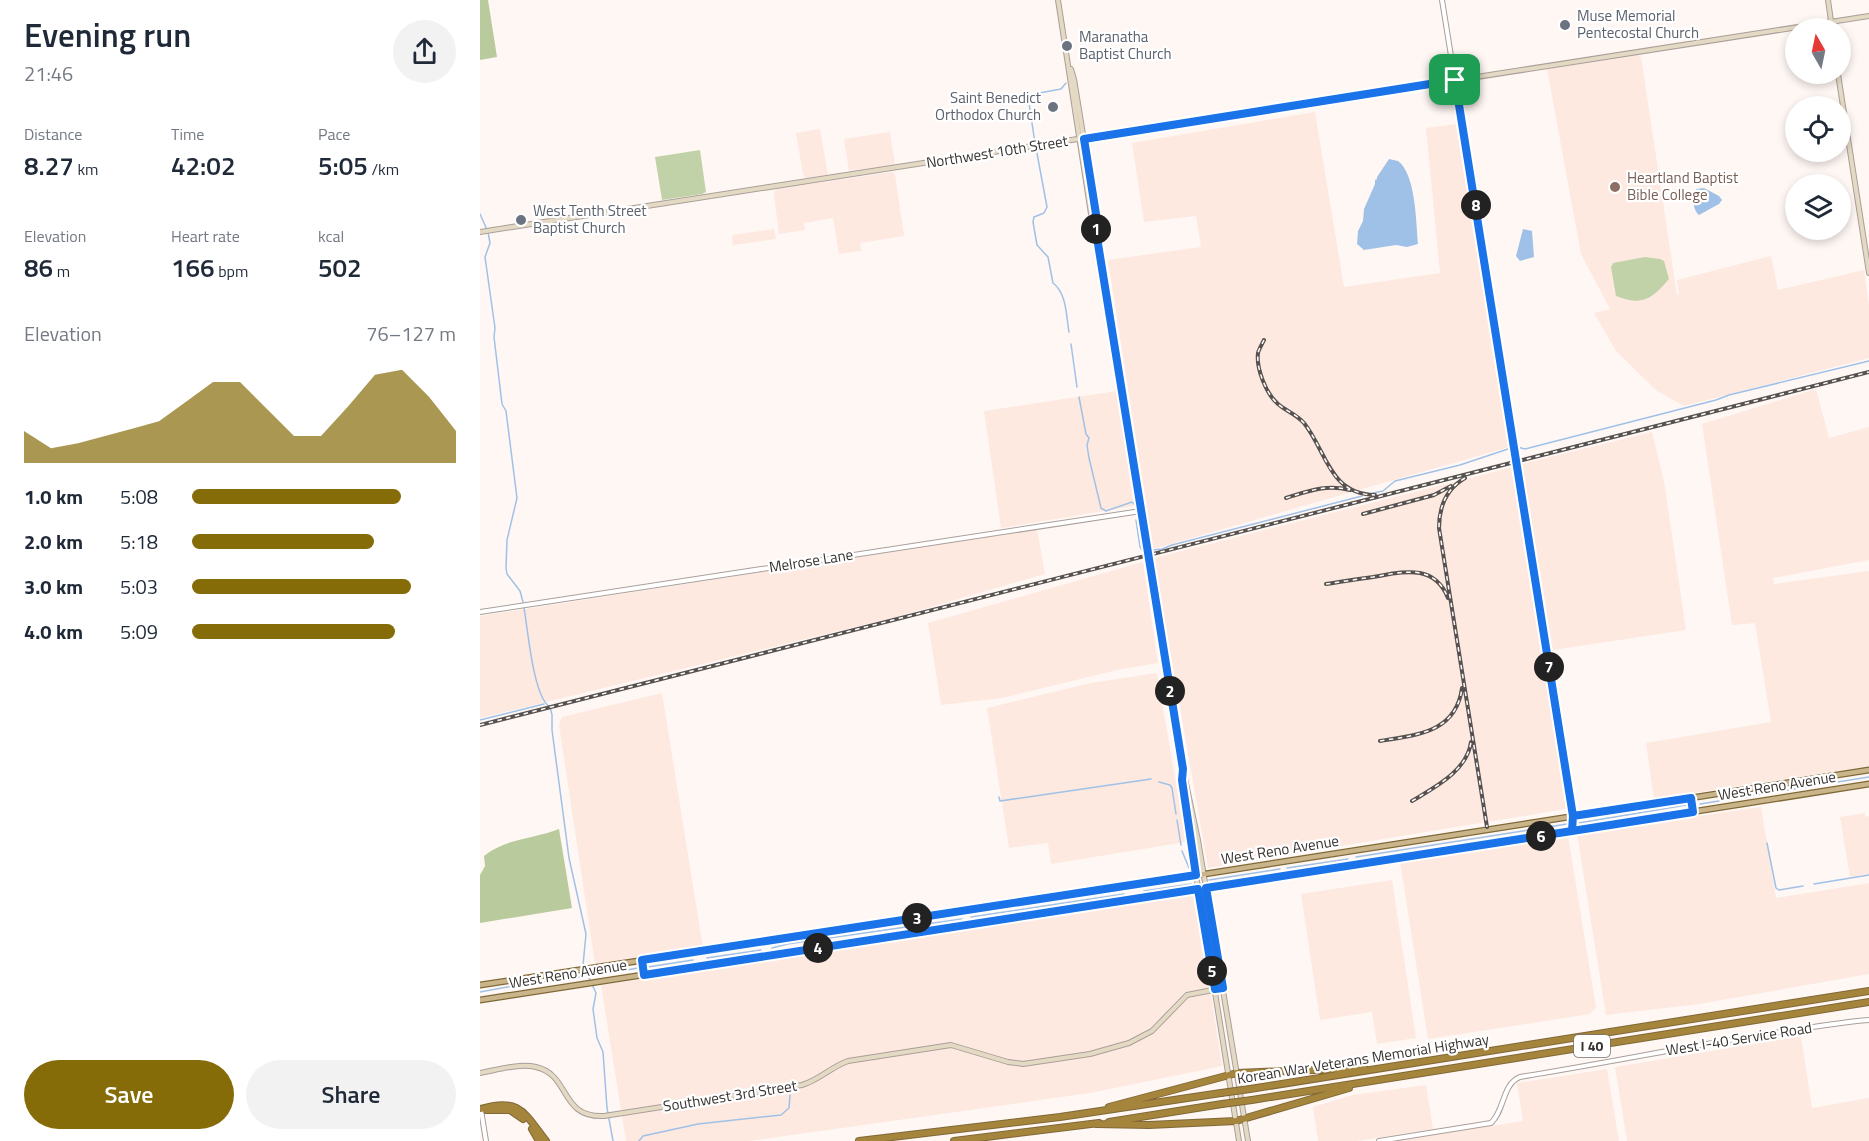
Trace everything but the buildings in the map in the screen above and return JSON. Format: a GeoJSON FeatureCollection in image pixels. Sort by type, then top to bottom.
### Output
{"type":"FeatureCollection","features":[{"type":"Feature","properties":{"kind":"highway","name":"Korean War Veterans Memorial Highway"},"geometry":{"type":"LineString","coordinates":[[859,1141],[1092,1113],[1869,990]]}},
{"type":"Feature","properties":{"kind":"highway","name":"Korean War Veterans Memorial Highway"},"geometry":{"type":"LineString","coordinates":[[954,1141],[1096,1124],[1869,1004]]}},
{"type":"Feature","properties":{"kind":"highway"},"geometry":{"type":"LineString","coordinates":[[1092,1113],[1237,1073],[1383,1068]]}},
{"type":"Feature","properties":{"kind":"highway"},"geometry":{"type":"LineString","coordinates":[[1096,1124],[1149,1125],[1236,1121],[1327,1094],[1395,1078]]}},
{"type":"Feature","properties":{"kind":"highway"},"geometry":{"type":"LineString","coordinates":[[481,1105],[517,1113],[532,1128],[539,1141]]}},
{"type":"Feature","properties":{"kind":"highway"},"geometry":{"type":"LineString","coordinates":[[481,1105],[514,1106],[524,1114],[546,1141]]}},
{"type":"Feature","properties":{"kind":"main road"},"geometry":{"type":"LineString","coordinates":[[1058,0],[1069,64],[1069,80],[1081,139],[1091,214],[1094,219],[1183,769],[1204,874],[1248,1141]]}},
{"type":"Feature","properties":{"kind":"main road"},"geometry":{"type":"LineString","coordinates":[[1828,0],[1830,18]]}},
{"type":"Feature","properties":{"kind":"main road","name":"Northwest 10th Street"},"geometry":{"type":"LineString","coordinates":[[1851,19],[1869,16]]}},
{"type":"Feature","properties":{"kind":"main road","name":"Northwest 10th Street"},"geometry":{"type":"LineString","coordinates":[[480,232],[1785,29]]}},
{"type":"Feature","properties":{"kind":"main road"},"geometry":{"type":"LineString","coordinates":[[1840,84],[1869,273]]}},
{"type":"Feature","properties":{"kind":"main road"},"geometry":{"type":"LineString","coordinates":[[1183,769],[1182,780],[1188,824],[1239,1141]]}},
{"type":"Feature","properties":{"kind":"main road","name":"West Reno Avenue"},"geometry":{"type":"LineString","coordinates":[[480,985],[1869,770]]}},
{"type":"Feature","properties":{"kind":"main road","name":"West Reno Avenue"},"geometry":{"type":"LineString","coordinates":[[480,1000],[1869,784]]}},
{"type":"Feature","properties":{"kind":"main road"},"geometry":{"type":"LineString","coordinates":[[1691,798],[1693,812]]}},
{"type":"Feature","properties":{"kind":"main road"},"geometry":{"type":"LineString","coordinates":[[1188,824],[1194,840],[1198,840]]}},
{"type":"Feature","properties":{"kind":"main road"},"geometry":{"type":"LineString","coordinates":[[1283,862],[1285,876]]}},
{"type":"Feature","properties":{"kind":"main road"},"geometry":{"type":"LineString","coordinates":[[1204,927],[1209,938],[1215,938]]}},
{"type":"Feature","properties":{"kind":"main road"},"geometry":{"type":"LineString","coordinates":[[1208,946],[1218,956]]}},
{"type":"Feature","properties":{"kind":"main road"},"geometry":{"type":"LineString","coordinates":[[642,960],[644,975]]}},
{"type":"Feature","properties":{"kind":"main road","name":"Southwest 3rd Street"},"geometry":{"type":"LineString","coordinates":[[480,1073],[524,1066],[542,1069],[554,1077],[571,1104],[578,1110],[589,1116],[604,1116],[802,1085],[816,1080],[836,1066],[848,1061],[944,1045],[957,1046],[1008,1062],[1023,1064],[1105,1051],[1129,1044],[1152,1031],[1186,995],[1223,988]]}},
{"type":"Feature","properties":{"kind":"street"},"geometry":{"type":"LineString","coordinates":[[1442,0],[1573,816],[1572,831]]}},
{"type":"Feature","properties":{"kind":"street","name":"Melrose Lane"},"geometry":{"type":"LineString","coordinates":[[480,612],[1141,511]]}},
{"type":"Feature","properties":{"kind":"street","name":"West I-40 Service Road"},"geometry":{"type":"LineString","coordinates":[[1379,1141],[1489,1124],[1496,1117],[1509,1085],[1515,1078],[1691,1046],[1869,1020]]}},
{"type":"Feature","properties":{"kind":"street"},"geometry":{"type":"LineString","coordinates":[[481,1105],[486,1141]]}},
{"type":"Feature","properties":{"kind":"shaded area"},"geometry":{"type":"Polygon","coordinates":[[[1638,55],[1641,57],[1677,295],[1679,295],[1677,280],[1771,256],[1778,290],[1864,270],[1869,306],[1869,358],[1684,406],[1657,391],[1616,351],[1594,313],[1610,309],[1581,254],[1547,69],[1638,55]]]}},
{"type":"Feature","properties":{"kind":"shaded area"},"geometry":{"type":"Polygon","coordinates":[[[1315,112],[1344,287],[1440,273],[1426,128],[1456,124],[1509,447],[1153,549],[1108,260],[1201,247],[1196,216],[1144,222],[1132,143],[1315,112]]]}},
{"type":"Feature","properties":{"kind":"shaded area"},"geometry":{"type":"Polygon","coordinates":[[[820,129],[828,175],[805,178],[796,133],[820,129]]]}},
{"type":"Feature","properties":{"kind":"shaded area"},"geometry":{"type":"Polygon","coordinates":[[[890,132],[895,165],[849,171],[844,139],[890,132]]]}},
{"type":"Feature","properties":{"kind":"shaded area"},"geometry":{"type":"Polygon","coordinates":[[[892,172],[895,174],[904,236],[860,243],[861,251],[839,254],[833,218],[804,223],[805,230],[779,234],[774,195],[776,189],[892,172]]]}},
{"type":"Feature","properties":{"kind":"shaded area"},"geometry":{"type":"Polygon","coordinates":[[[774,229],[776,239],[733,245],[732,235],[774,229]]]}},
{"type":"Feature","properties":{"kind":"shaded area"},"geometry":{"type":"Polygon","coordinates":[[[1816,389],[1829,438],[1869,427],[1869,560],[1773,578],[1774,584],[1869,571],[1869,766],[1654,799],[1646,743],[1771,722],[1755,623],[1732,625],[1702,424],[1816,389]]]}},
{"type":"Feature","properties":{"kind":"shaded area"},"geometry":{"type":"Polygon","coordinates":[[[1117,391],[1134,506],[1001,528],[984,411],[1117,391]]]}},
{"type":"Feature","properties":{"kind":"shaded area"},"geometry":{"type":"Polygon","coordinates":[[[1652,432],[1664,481],[1686,630],[1553,650],[1522,464],[1652,432]]]}},
{"type":"Feature","properties":{"kind":"shaded area"},"geometry":{"type":"Polygon","coordinates":[[[1513,467],[1566,809],[1208,868],[1154,558],[1513,467]]]}},
{"type":"Feature","properties":{"kind":"shaded area"},"geometry":{"type":"Polygon","coordinates":[[[1037,529],[1045,574],[896,617],[480,718],[480,616],[1037,529]]]}},
{"type":"Feature","properties":{"kind":"shaded area"},"geometry":{"type":"Polygon","coordinates":[[[1143,562],[1158,663],[1122,669],[1002,698],[941,705],[928,623],[1143,562]]]}},
{"type":"Feature","properties":{"kind":"shaded area"},"geometry":{"type":"Polygon","coordinates":[[[1157,673],[1186,842],[1051,864],[1048,843],[1009,848],[987,708],[1091,683],[1157,673]]]}},
{"type":"Feature","properties":{"kind":"shaded area"},"geometry":{"type":"Polygon","coordinates":[[[662,693],[703,948],[595,964],[559,725],[562,717],[662,693]]]}},
{"type":"Feature","properties":{"kind":"shaded area"},"geometry":{"type":"Polygon","coordinates":[[[1761,807],[1776,898],[1869,883],[1869,974],[1699,1004],[1606,1015],[1577,834],[1761,807]]]}},
{"type":"Feature","properties":{"kind":"shaded area"},"geometry":{"type":"Polygon","coordinates":[[[1865,813],[1865,817],[1869,816],[1869,874],[1850,877],[1840,817],[1865,813]]]}},
{"type":"Feature","properties":{"kind":"shaded area"},"geometry":{"type":"Polygon","coordinates":[[[1568,836],[1596,1007],[1590,1014],[1428,1039],[1400,862],[1568,836]]]}},
{"type":"Feature","properties":{"kind":"shaded area"},"geometry":{"type":"Polygon","coordinates":[[[1392,880],[1416,1038],[1377,1044],[1372,1012],[1320,1020],[1301,894],[1392,880]]]}},
{"type":"Feature","properties":{"kind":"shaded area"},"geometry":{"type":"Polygon","coordinates":[[[1195,893],[1222,1066],[1090,1093],[749,1141],[626,1141],[601,985],[1195,893]]]}},
{"type":"Feature","properties":{"kind":"shaded area"},"geometry":{"type":"Polygon","coordinates":[[[1801,1036],[1812,1108],[1869,1098],[1869,1141],[1627,1141],[1615,1067],[1801,1036]]]}},
{"type":"Feature","properties":{"kind":"shaded area"},"geometry":{"type":"Polygon","coordinates":[[[1607,1069],[1619,1141],[1395,1141],[1523,1121],[1517,1083],[1607,1069]]]}},
{"type":"Feature","properties":{"kind":"shaded area"},"geometry":{"type":"Polygon","coordinates":[[[1426,1085],[1433,1129],[1357,1141],[1318,1141],[1313,1107],[1353,1095],[1426,1085]]]}},
{"type":"Feature","properties":{"kind":"green space"},"geometry":{"type":"Polygon","coordinates":[[[480,0],[488,0],[497,57],[480,60],[480,0]]]}},
{"type":"Feature","properties":{"kind":"green space"},"geometry":{"type":"Polygon","coordinates":[[[700,150],[706,192],[662,200],[655,157],[700,150]]]}},
{"type":"Feature","properties":{"kind":"green space"},"geometry":{"type":"Polygon","coordinates":[[[1645,257],[1664,261],[1669,279],[1657,292],[1639,301],[1616,296],[1611,267],[1613,263],[1645,257]]]}},
{"type":"Feature","properties":{"kind":"green space"},"geometry":{"type":"Polygon","coordinates":[[[559,829],[572,908],[480,923],[480,875],[485,866],[484,856],[511,842],[559,829]]]}},
{"type":"Feature","properties":{"kind":"water"},"geometry":{"type":"Polygon","coordinates":[[[1389,159],[1398,161],[1404,167],[1412,187],[1418,244],[1364,250],[1357,244],[1364,209],[1375,180],[1389,159]]]}},
{"type":"Feature","properties":{"kind":"water"},"geometry":{"type":"Polygon","coordinates":[[[1704,188],[1722,200],[1699,215],[1693,199],[1696,189],[1704,188]]]}},
{"type":"Feature","properties":{"kind":"water"},"geometry":{"type":"Polygon","coordinates":[[[1523,229],[1532,231],[1534,257],[1520,261],[1516,256],[1523,229]]]}},
{"type":"Feature","properties":{"kind":"waterway"},"geometry":{"type":"LineString","coordinates":[[1035,143],[1028,97],[1061,89],[1066,83]]}},
{"type":"Feature","properties":{"kind":"waterway"},"geometry":{"type":"LineString","coordinates":[[1036,148],[1047,207],[1044,213],[1034,217],[1037,245],[1048,257],[1053,283],[1063,299],[1069,332]]}},
{"type":"Feature","properties":{"kind":"waterway"},"geometry":{"type":"LineString","coordinates":[[480,214],[490,243],[485,257],[502,404],[506,411],[517,498],[507,540],[506,568],[507,574],[520,591],[523,602]]}},
{"type":"Feature","properties":{"kind":"waterway"},"geometry":{"type":"LineString","coordinates":[[1071,344],[1077,387]]}},
{"type":"Feature","properties":{"kind":"waterway"},"geometry":{"type":"LineString","coordinates":[[1517,447],[1525,449],[1869,361]]}},
{"type":"Feature","properties":{"kind":"waterway"},"geometry":{"type":"LineString","coordinates":[[1079,397],[1086,434],[1089,438],[1087,445],[1089,458],[1101,508],[1106,511],[1132,502],[1134,504]]}},
{"type":"Feature","properties":{"kind":"waterway"},"geometry":{"type":"LineString","coordinates":[[1373,493],[1383,491],[1395,481],[1460,465],[1511,448]]}},
{"type":"Feature","properties":{"kind":"waterway"},"geometry":{"type":"LineString","coordinates":[[1152,550],[1362,496]]}},
{"type":"Feature","properties":{"kind":"waterway"},"geometry":{"type":"LineString","coordinates":[[1136,520],[1140,547],[1143,551]]}},
{"type":"Feature","properties":{"kind":"waterway"},"geometry":{"type":"LineString","coordinates":[[524,608],[535,677],[552,715],[569,858],[586,934],[583,965],[596,993],[593,1009],[597,1038],[603,1052],[607,1108],[613,1141]]}},
{"type":"Feature","properties":{"kind":"waterway"},"geometry":{"type":"LineString","coordinates":[[480,720],[544,704]]}},
{"type":"Feature","properties":{"kind":"waterway"},"geometry":{"type":"LineString","coordinates":[[1700,804],[1869,777]]}},
{"type":"Feature","properties":{"kind":"waterway"},"geometry":{"type":"LineString","coordinates":[[999,797],[1000,801],[1151,779]]}},
{"type":"Feature","properties":{"kind":"waterway"},"geometry":{"type":"LineString","coordinates":[[1159,782],[1170,785],[1172,788],[1176,814]]}},
{"type":"Feature","properties":{"kind":"waterway"},"geometry":{"type":"LineString","coordinates":[[1579,823],[1686,805]]}},
{"type":"Feature","properties":{"kind":"waterway"},"geometry":{"type":"LineString","coordinates":[[1177,820],[1181,845]]}},
{"type":"Feature","properties":{"kind":"waterway"},"geometry":{"type":"LineString","coordinates":[[1356,857],[1567,824]]}},
{"type":"Feature","properties":{"kind":"waterway"},"geometry":{"type":"LineString","coordinates":[[1767,843],[1776,888],[1779,890],[1803,886]]}},
{"type":"Feature","properties":{"kind":"waterway"},"geometry":{"type":"LineString","coordinates":[[1182,851],[1189,868]]}},
{"type":"Feature","properties":{"kind":"waterway"},"geometry":{"type":"LineString","coordinates":[[1287,868],[1348,859]]}},
{"type":"Feature","properties":{"kind":"waterway"},"geometry":{"type":"LineString","coordinates":[[1209,880],[1280,869]]}},
{"type":"Feature","properties":{"kind":"waterway"},"geometry":{"type":"LineString","coordinates":[[1814,884],[1869,875]]}},
{"type":"Feature","properties":{"kind":"waterway"},"geometry":{"type":"LineString","coordinates":[[1144,891],[1191,884]]}},
{"type":"Feature","properties":{"kind":"waterway"},"geometry":{"type":"LineString","coordinates":[[971,917],[1124,894]]}},
{"type":"Feature","properties":{"kind":"waterway"},"geometry":{"type":"LineString","coordinates":[[772,948],[962,919]]}},
{"type":"Feature","properties":{"kind":"waterway"},"geometry":{"type":"LineString","coordinates":[[707,958],[761,950]]}},
{"type":"Feature","properties":{"kind":"waterway"},"geometry":{"type":"LineString","coordinates":[[648,967],[693,960]]}},
{"type":"Feature","properties":{"kind":"waterway"},"geometry":{"type":"LineString","coordinates":[[599,975],[638,968]]}},
{"type":"Feature","properties":{"kind":"waterway"},"geometry":{"type":"LineString","coordinates":[[568,979],[580,977]]}},
{"type":"Feature","properties":{"kind":"waterway"},"geometry":{"type":"LineString","coordinates":[[480,992],[535,982],[560,981]]}},
{"type":"Feature","properties":{"kind":"waterway"},"geometry":{"type":"LineString","coordinates":[[639,1141],[643,1136],[698,1124],[781,1115],[789,1108],[790,1095]]}},
{"type":"Feature","properties":{"kind":"railway"},"geometry":{"type":"LineString","coordinates":[[1264,340],[1258,351],[1260,373],[1274,400],[1304,423],[1338,479],[1360,493],[1375,495]]}},
{"type":"Feature","properties":{"kind":"railway"},"geometry":{"type":"LineString","coordinates":[[480,725],[1869,372]]}},
{"type":"Feature","properties":{"kind":"railway"},"geometry":{"type":"LineString","coordinates":[[1465,478],[1448,493],[1440,513],[1439,528],[1487,827]]}},
{"type":"Feature","properties":{"kind":"railway"},"geometry":{"type":"LineString","coordinates":[[1363,514],[1434,495],[1451,486]]}},
{"type":"Feature","properties":{"kind":"railway"},"geometry":{"type":"LineString","coordinates":[[1286,498],[1325,488],[1350,490]]}},
{"type":"Feature","properties":{"kind":"railway"},"geometry":{"type":"LineString","coordinates":[[1326,584],[1416,572],[1435,579],[1448,598]]}},
{"type":"Feature","properties":{"kind":"railway"},"geometry":{"type":"LineString","coordinates":[[1380,741],[1407,737],[1443,723],[1458,703],[1462,688]]}},
{"type":"Feature","properties":{"kind":"railway"},"geometry":{"type":"LineString","coordinates":[[1412,801],[1440,784],[1457,770],[1471,742]]}},
{"type":"Feature","properties":{"kind":"place","name":"Muse Memorial Pentecostal Church"},"geometry":{"type":"Point","coordinates":[1565,25]}},
{"type":"Feature","properties":{"kind":"place","name":"Maranatha Baptist Church"},"geometry":{"type":"Point","coordinates":[1067,46]}},
{"type":"Feature","properties":{"kind":"place","name":"Saint Benedict Orthodox Church"},"geometry":{"type":"Point","coordinates":[1053,107]}},
{"type":"Feature","properties":{"kind":"place","name":"Heartland Baptist Bible College"},"geometry":{"type":"Point","coordinates":[1615,187]}},
{"type":"Feature","properties":{"kind":"place","name":"West Tenth Street Baptist Church"},"geometry":{"type":"Point","coordinates":[521,220]}},
{"type":"Feature","properties":{"kind":"route"},"geometry":{"type":"LineString","coordinates":[[1455,80],[1084,139],[1096,214],[1094,219],[1183,769],[1182,780],[1196,875],[642,960],[644,975],[1198,889],[1215,989],[1223,988],[1206,888],[1572,831],[1573,816],[1691,798],[1693,812],[1572,831],[1573,816],[1455,80]]}}]}
